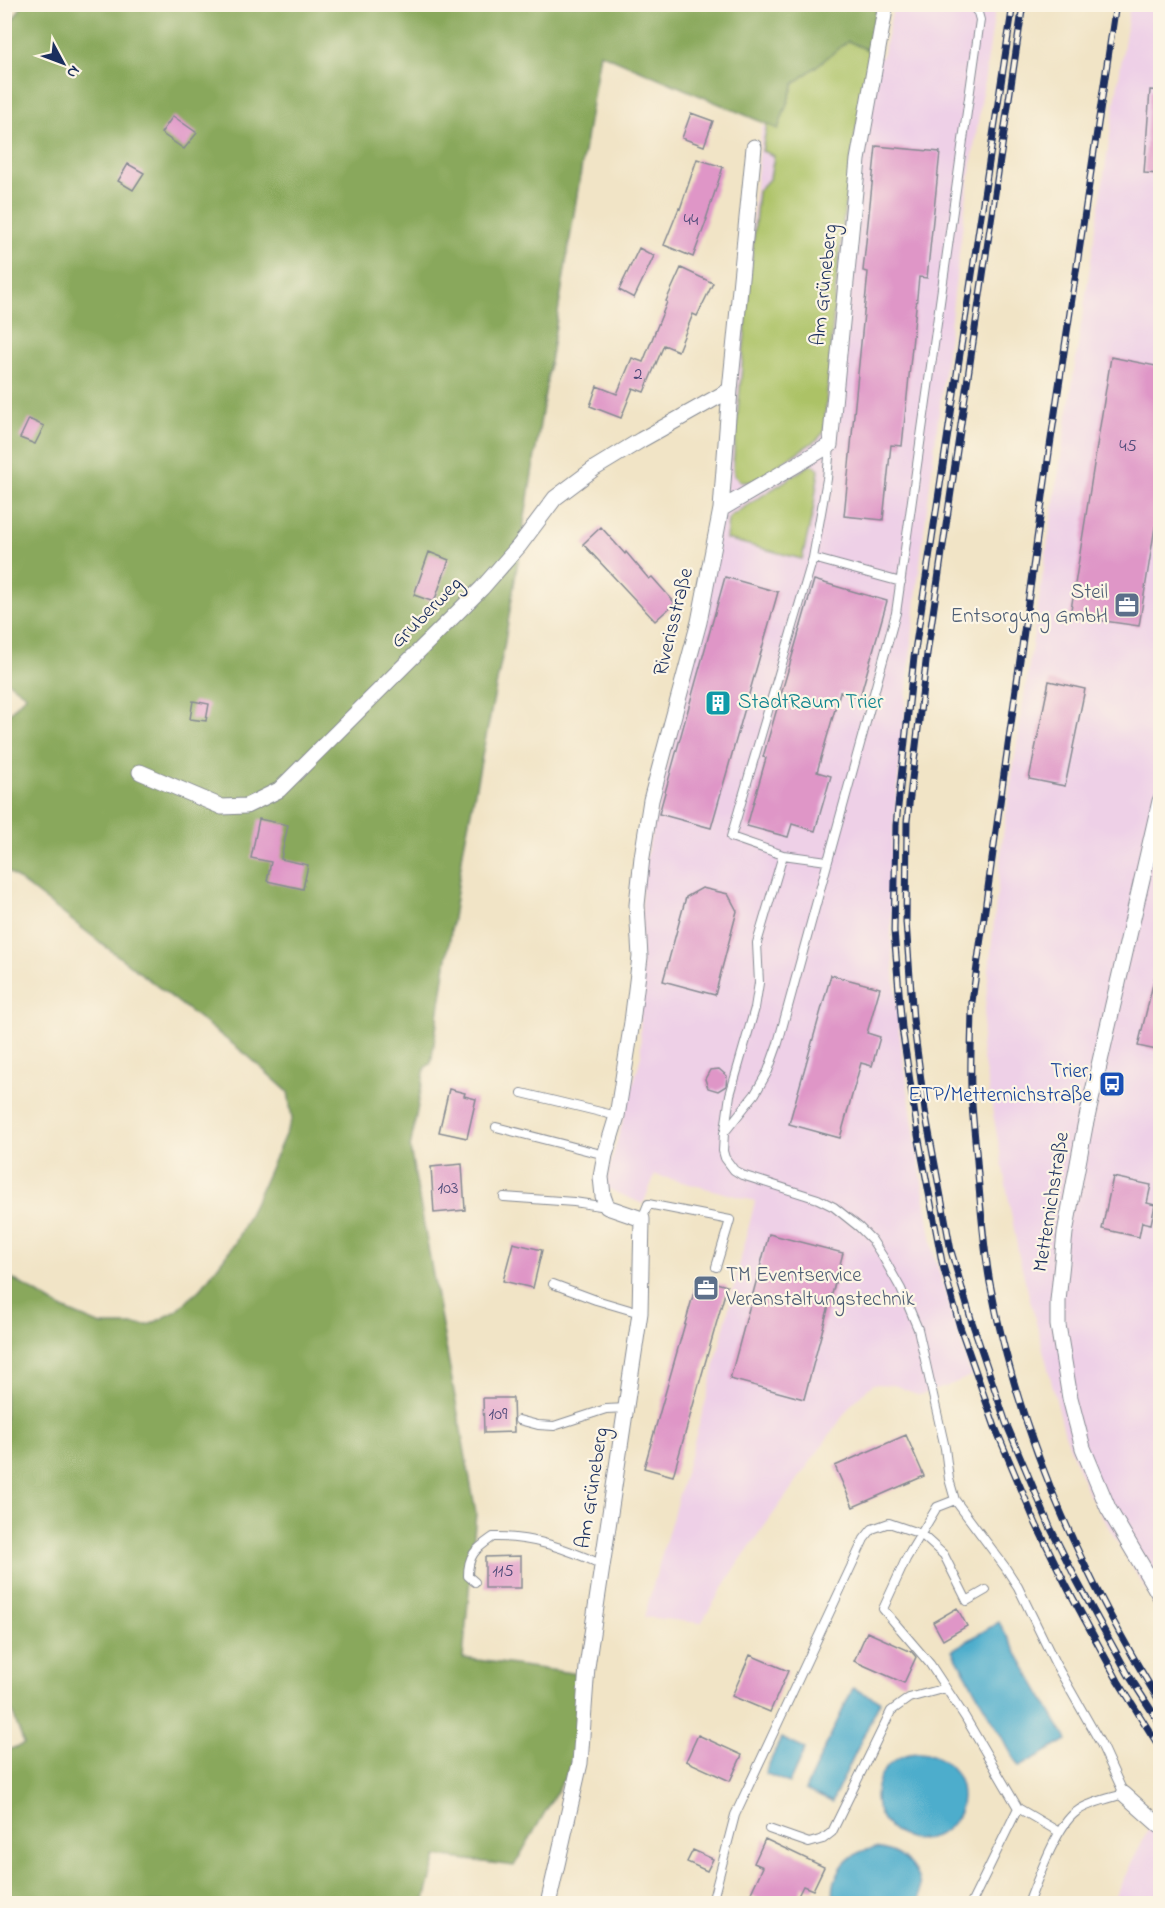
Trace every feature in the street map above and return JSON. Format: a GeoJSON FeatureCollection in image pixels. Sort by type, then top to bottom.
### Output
{"type":"FeatureCollection","features":[{"type":"Feature","properties":{"kind":"street","name":"Am Grüneberg"},"geometry":{"type":"LineString","coordinates":[[830,445],[858,160],[886,4]]}},
{"type":"Feature","properties":{"kind":"street","name":"Riverisstraße"},"geometry":{"type":"LineString","coordinates":[[618,1109],[639,967],[637,905],[651,800],[699,622],[721,509],[730,390],[754,147]]}},
{"type":"Feature","properties":{"kind":"street","name":"Gruberweg"},"geometry":{"type":"LineString","coordinates":[[140,772],[222,807],[246,806],[279,790],[482,588],[519,546],[555,498],[595,468],[730,390]]}},
{"type":"Feature","properties":{"kind":"street"},"geometry":{"type":"LineString","coordinates":[[721,509],[830,445]]}},
{"type":"Feature","properties":{"kind":"street","name":"Metternichstraße"},"geometry":{"type":"LineString","coordinates":[[1161,801],[1085,1126],[1065,1233],[1058,1317],[1070,1398],[1083,1448],[1108,1508],[1161,1596]]}},
{"type":"Feature","properties":{"kind":"street"},"geometry":{"type":"LineString","coordinates":[[618,1109],[601,1177],[603,1196],[607,1207],[642,1220]]}},
{"type":"Feature","properties":{"kind":"street","name":"Am Grüneberg"},"geometry":{"type":"LineString","coordinates":[[548,1904],[580,1763],[587,1666],[640,1313],[642,1220]]}},
{"type":"Feature","properties":{"kind":"street"},"geometry":{"type":"LineString","coordinates":[[1125,1794],[1161,1826]]}},
{"type":"Feature","properties":{"kind":"lane"},"geometry":{"type":"LineString","coordinates":[[724,1133],[756,1094],[768,1071],[778,1043],[896,613],[980,20],[971,4]]}},
{"type":"Feature","properties":{"kind":"lane"},"geometry":{"type":"LineString","coordinates":[[827,861],[783,855],[731,837],[813,558],[828,479],[830,445]]}},
{"type":"Feature","properties":{"kind":"lane"},"geometry":{"type":"LineString","coordinates":[[813,558],[901,582]]}},
{"type":"Feature","properties":{"kind":"lane"},"geometry":{"type":"LineString","coordinates":[[783,855],[757,943],[759,983],[755,1008],[730,1095],[723,1151],[729,1165],[742,1175],[818,1199],[834,1207],[872,1240],[883,1257],[901,1289],[918,1329],[955,1500],[1018,1587],[1055,1663],[1101,1744],[1125,1794],[1075,1812],[1059,1832],[1028,1904]]}},
{"type":"Feature","properties":{"kind":"lane"},"geometry":{"type":"LineString","coordinates":[[522,1093],[618,1109]]}},
{"type":"Feature","properties":{"kind":"lane"},"geometry":{"type":"LineString","coordinates":[[496,1127],[605,1155]]}},
{"type":"Feature","properties":{"kind":"lane"},"geometry":{"type":"LineString","coordinates":[[504,1197],[607,1207]]}},
{"type":"Feature","properties":{"kind":"lane"},"geometry":{"type":"LineString","coordinates":[[642,1220],[648,1204],[730,1220],[716,1267]]}},
{"type":"Feature","properties":{"kind":"lane"},"geometry":{"type":"LineString","coordinates":[[553,1284],[640,1313]]}},
{"type":"Feature","properties":{"kind":"lane"},"geometry":{"type":"LineString","coordinates":[[519,1420],[554,1426],[606,1408],[627,1408]]}},
{"type":"Feature","properties":{"kind":"lane"},"geometry":{"type":"LineString","coordinates":[[955,1500],[937,1507],[906,1559],[883,1609],[930,1664],[970,1726],[1018,1808],[1059,1832]]}},
{"type":"Feature","properties":{"kind":"lane"},"geometry":{"type":"LineString","coordinates":[[721,1904],[712,1901],[735,1815],[864,1539],[872,1529],[889,1523],[921,1533],[944,1555],[968,1600],[986,1590]]}},
{"type":"Feature","properties":{"kind":"lane"},"geometry":{"type":"LineString","coordinates":[[475,1582],[468,1576],[468,1564],[473,1553],[492,1537],[528,1538],[550,1544],[603,1565]]}},
{"type":"Feature","properties":{"kind":"lane"},"geometry":{"type":"LineString","coordinates":[[769,1829],[809,1843],[823,1839],[832,1832],[891,1712],[909,1698],[946,1688]]}},
{"type":"Feature","properties":{"kind":"lane"},"geometry":{"type":"LineString","coordinates":[[972,1904],[1018,1808]]}},
{"type":"Feature","properties":{"kind":"shaded area"},"geometry":{"type":"Polygon","coordinates":[[[894,5],[996,5],[965,207],[918,580],[892,842],[891,936],[899,1030],[934,1255],[971,1376],[919,1395],[894,1385],[873,1384],[851,1405],[739,1562],[701,1623],[644,1617],[708,1393],[755,1201],[655,1175],[643,1204],[604,1187],[641,1056],[642,877],[724,501],[762,126],[779,130],[848,44],[882,58],[894,5]]]}},
{"type":"Feature","properties":{"kind":"shaded area"},"geometry":{"type":"Polygon","coordinates":[[[1130,5],[1160,5],[1160,1613],[1087,1491],[1065,1434],[1019,1257],[981,1047],[1003,835],[1130,5]]]}},
{"type":"Feature","properties":{"kind":"shaded area"},"geometry":{"type":"Polygon","coordinates":[[[1150,1826],[1160,1838],[1160,1903],[1111,1904],[1150,1826]]]}},
{"type":"Feature","properties":{"kind":"green space"},"geometry":{"type":"Polygon","coordinates":[[[23,4],[877,5],[870,51],[848,41],[794,84],[778,129],[600,53],[504,647],[464,846],[431,1063],[425,1068],[410,1148],[476,1513],[463,1658],[579,1674],[575,1760],[514,1866],[437,1856],[424,1903],[5,1903],[5,1751],[24,1744],[5,1692],[5,1274],[63,1309],[101,1325],[149,1325],[177,1311],[202,1287],[235,1243],[292,1119],[288,1092],[248,1056],[5,869],[5,718],[26,695],[4,679],[5,32],[23,4]]]}},
{"type":"Feature","properties":{"kind":"green space"},"geometry":{"type":"Polygon","coordinates":[[[848,41],[870,51],[848,179],[836,286],[824,432],[818,439],[756,480],[741,482],[734,475],[733,465],[758,191],[770,178],[774,156],[762,151],[767,124],[778,129],[794,84],[848,41]]]}},
{"type":"Feature","properties":{"kind":"green space"},"geometry":{"type":"Polygon","coordinates":[[[810,465],[814,465],[819,470],[802,559],[726,539],[728,520],[731,516],[810,465]]]}},
{"type":"Feature","properties":{"kind":"water"},"geometry":{"type":"Polygon","coordinates":[[[999,1622],[1067,1740],[1019,1767],[952,1650],[999,1622]]]}},
{"type":"Feature","properties":{"kind":"water"},"geometry":{"type":"Polygon","coordinates":[[[853,1688],[880,1701],[832,1802],[805,1790],[853,1688]]]}},
{"type":"Feature","properties":{"kind":"water"},"geometry":{"type":"Polygon","coordinates":[[[781,1738],[805,1749],[789,1783],[765,1773],[781,1738]]]}},
{"type":"Feature","properties":{"kind":"water"},"geometry":{"type":"Polygon","coordinates":[[[919,1753],[936,1756],[950,1765],[959,1779],[962,1796],[959,1813],[950,1827],[936,1836],[919,1839],[902,1836],[888,1827],[879,1813],[876,1796],[879,1779],[888,1765],[902,1756],[919,1753]]]}},
{"type":"Feature","properties":{"kind":"water"},"geometry":{"type":"Polygon","coordinates":[[[875,1848],[895,1854],[911,1865],[919,1881],[919,1903],[835,1903],[835,1880],[842,1866],[853,1856],[875,1848]]]}},
{"type":"Feature","properties":{"kind":"building"},"geometry":{"type":"Polygon","coordinates":[[[1150,90],[1161,91],[1161,174],[1144,173],[1150,90]]]}},
{"type":"Feature","properties":{"kind":"building"},"geometry":{"type":"Polygon","coordinates":[[[691,113],[713,121],[704,146],[682,138],[691,113]]]}},
{"type":"Feature","properties":{"kind":"building"},"geometry":{"type":"Polygon","coordinates":[[[173,116],[197,133],[184,149],[161,133],[173,116]]]}},
{"type":"Feature","properties":{"kind":"building"},"geometry":{"type":"Polygon","coordinates":[[[876,146],[940,152],[927,278],[919,277],[902,446],[891,445],[883,520],[844,516],[868,272],[863,271],[876,146]]]}},
{"type":"Feature","properties":{"kind":"building"},"geometry":{"type":"Polygon","coordinates":[[[697,159],[723,167],[693,257],[664,245],[680,209],[697,159]]]}},
{"type":"Feature","properties":{"kind":"building"},"geometry":{"type":"Polygon","coordinates":[[[128,164],[144,173],[133,190],[118,181],[128,164]]]}},
{"type":"Feature","properties":{"kind":"building"},"geometry":{"type":"Polygon","coordinates":[[[639,248],[654,256],[634,298],[619,290],[639,248]]]}},
{"type":"Feature","properties":{"kind":"building"},"geometry":{"type":"Polygon","coordinates":[[[681,268],[713,283],[697,316],[693,314],[678,351],[664,345],[644,392],[633,388],[621,418],[590,406],[597,386],[617,394],[632,358],[643,362],[681,268]]]}},
{"type":"Feature","properties":{"kind":"building"},"geometry":{"type":"Polygon","coordinates":[[[1111,357],[1161,367],[1161,528],[1155,527],[1139,626],[1070,616],[1111,357]]]}},
{"type":"Feature","properties":{"kind":"building"},"geometry":{"type":"Polygon","coordinates":[[[29,419],[44,426],[35,444],[20,438],[29,419]]]}},
{"type":"Feature","properties":{"kind":"building"},"geometry":{"type":"Polygon","coordinates":[[[601,527],[649,579],[652,577],[675,603],[655,621],[583,544],[601,527]]]}},
{"type":"Feature","properties":{"kind":"building"},"geometry":{"type":"Polygon","coordinates":[[[429,552],[449,560],[434,602],[414,595],[429,552]]]}},
{"type":"Feature","properties":{"kind":"building","name":"StadtRaum Trier"},"geometry":{"type":"Polygon","coordinates":[[[725,577],[778,592],[711,828],[659,814],[725,577]]]}},
{"type":"Feature","properties":{"kind":"building"},"geometry":{"type":"Polygon","coordinates":[[[814,580],[887,601],[860,697],[840,692],[817,772],[831,776],[815,831],[792,824],[788,837],[747,826],[766,758],[763,757],[814,580]]]}},
{"type":"Feature","properties":{"kind":"building"},"geometry":{"type":"Polygon","coordinates":[[[1049,681],[1085,689],[1065,786],[1029,779],[1049,681]]]}},
{"type":"Feature","properties":{"kind":"building"},"geometry":{"type":"Polygon","coordinates":[[[193,701],[209,704],[206,721],[190,719],[193,701]]]}},
{"type":"Feature","properties":{"kind":"building"},"geometry":{"type":"Polygon","coordinates":[[[259,819],[288,825],[281,859],[308,865],[303,889],[267,881],[271,862],[251,858],[259,819]]]}},
{"type":"Feature","properties":{"kind":"building"},"geometry":{"type":"Polygon","coordinates":[[[702,888],[728,894],[737,911],[715,995],[663,981],[686,897],[702,888]]]}},
{"type":"Feature","properties":{"kind":"building"},"geometry":{"type":"Polygon","coordinates":[[[1156,972],[1161,973],[1161,1051],[1138,1046],[1156,972]]]}},
{"type":"Feature","properties":{"kind":"building"},"geometry":{"type":"Polygon","coordinates":[[[831,975],[880,988],[867,1033],[880,1037],[872,1066],[861,1063],[840,1138],[789,1124],[831,975]]]}},
{"type":"Feature","properties":{"kind":"building"},"geometry":{"type":"Polygon","coordinates":[[[719,1069],[727,1076],[726,1086],[718,1091],[708,1088],[705,1079],[710,1070],[719,1069]]]}},
{"type":"Feature","properties":{"kind":"building"},"geometry":{"type":"Polygon","coordinates":[[[449,1089],[465,1093],[464,1096],[476,1099],[467,1138],[439,1132],[449,1089]]]}},
{"type":"Feature","properties":{"kind":"building"},"geometry":{"type":"Polygon","coordinates":[[[462,1164],[465,1210],[434,1213],[431,1167],[462,1164]]]}},
{"type":"Feature","properties":{"kind":"building"},"geometry":{"type":"Polygon","coordinates":[[[1113,1177],[1151,1185],[1147,1203],[1155,1205],[1151,1224],[1142,1222],[1139,1237],[1102,1229],[1113,1177]]]}},
{"type":"Feature","properties":{"kind":"building"},"geometry":{"type":"Polygon","coordinates":[[[769,1234],[843,1253],[804,1399],[730,1379],[769,1234]]]}},
{"type":"Feature","properties":{"kind":"building"},"geometry":{"type":"Polygon","coordinates":[[[513,1243],[542,1250],[533,1288],[503,1281],[513,1243]]]}},
{"type":"Feature","properties":{"kind":"building"},"geometry":{"type":"Polygon","coordinates":[[[698,1278],[727,1286],[673,1476],[644,1468],[698,1278]]]}},
{"type":"Feature","properties":{"kind":"building"},"geometry":{"type":"Polygon","coordinates":[[[483,1398],[513,1398],[514,1432],[484,1433],[483,1398]]]}},
{"type":"Feature","properties":{"kind":"building"},"geometry":{"type":"Polygon","coordinates":[[[906,1435],[924,1476],[853,1507],[835,1466],[906,1435]]]}},
{"type":"Feature","properties":{"kind":"building"},"geometry":{"type":"Polygon","coordinates":[[[521,1556],[521,1588],[485,1588],[485,1557],[521,1556]]]}},
{"type":"Feature","properties":{"kind":"building"},"geometry":{"type":"Polygon","coordinates":[[[957,1608],[967,1626],[943,1640],[933,1622],[957,1608]]]}},
{"type":"Feature","properties":{"kind":"building"},"geometry":{"type":"Polygon","coordinates":[[[867,1632],[912,1652],[916,1657],[904,1683],[854,1661],[867,1632]]]}},
{"type":"Feature","properties":{"kind":"building"},"geometry":{"type":"Polygon","coordinates":[[[750,1655],[788,1671],[770,1712],[732,1696],[750,1655]]]}},
{"type":"Feature","properties":{"kind":"building"},"geometry":{"type":"Polygon","coordinates":[[[698,1735],[742,1755],[730,1781],[686,1761],[698,1735]]]}},
{"type":"Feature","properties":{"kind":"building"},"geometry":{"type":"Polygon","coordinates":[[[765,1839],[824,1867],[813,1890],[803,1886],[794,1904],[774,1904],[750,1895],[763,1867],[754,1863],[765,1839]]]}},
{"type":"Feature","properties":{"kind":"building"},"geometry":{"type":"Polygon","coordinates":[[[693,1850],[713,1859],[707,1871],[687,1862],[693,1850]]]}},
{"type":"Feature","properties":{"kind":"railway"},"geometry":{"type":"LineString","coordinates":[[1013,4],[914,657],[896,825],[894,931],[902,1028],[918,1135],[942,1262],[960,1327],[995,1427],[1036,1524],[1067,1587],[1118,1681],[1160,1748]]}},
{"type":"Feature","properties":{"kind":"railway"},"geometry":{"type":"LineString","coordinates":[[1023,4],[927,654],[907,821],[906,922],[913,1019],[925,1111],[951,1251],[1006,1423],[1050,1527],[1077,1581],[1128,1674],[1160,1724]]}},
{"type":"Feature","properties":{"kind":"railway"},"geometry":{"type":"LineString","coordinates":[[1116,4],[1050,446],[972,1002],[971,1088],[990,1283],[1017,1393],[1035,1447],[1079,1552],[1104,1603],[1160,1702]]}},
{"type":"Feature","properties":{"kind":"place","name":"Steil Entsorgung GmbH"},"geometry":{"type":"Point","coordinates":[1127,605]}},
{"type":"Feature","properties":{"kind":"place","name":"StadtRaum Trier"},"geometry":{"type":"Point","coordinates":[718,703]}},
{"type":"Feature","properties":{"kind":"place","name":"Trier, ETP/Metternichstraße"},"geometry":{"type":"Point","coordinates":[1112,1084]}},
{"type":"Feature","properties":{"kind":"place","name":"TM Eventservice Veranstaltungstechnik"},"geometry":{"type":"Point","coordinates":[706,1288]}}]}
